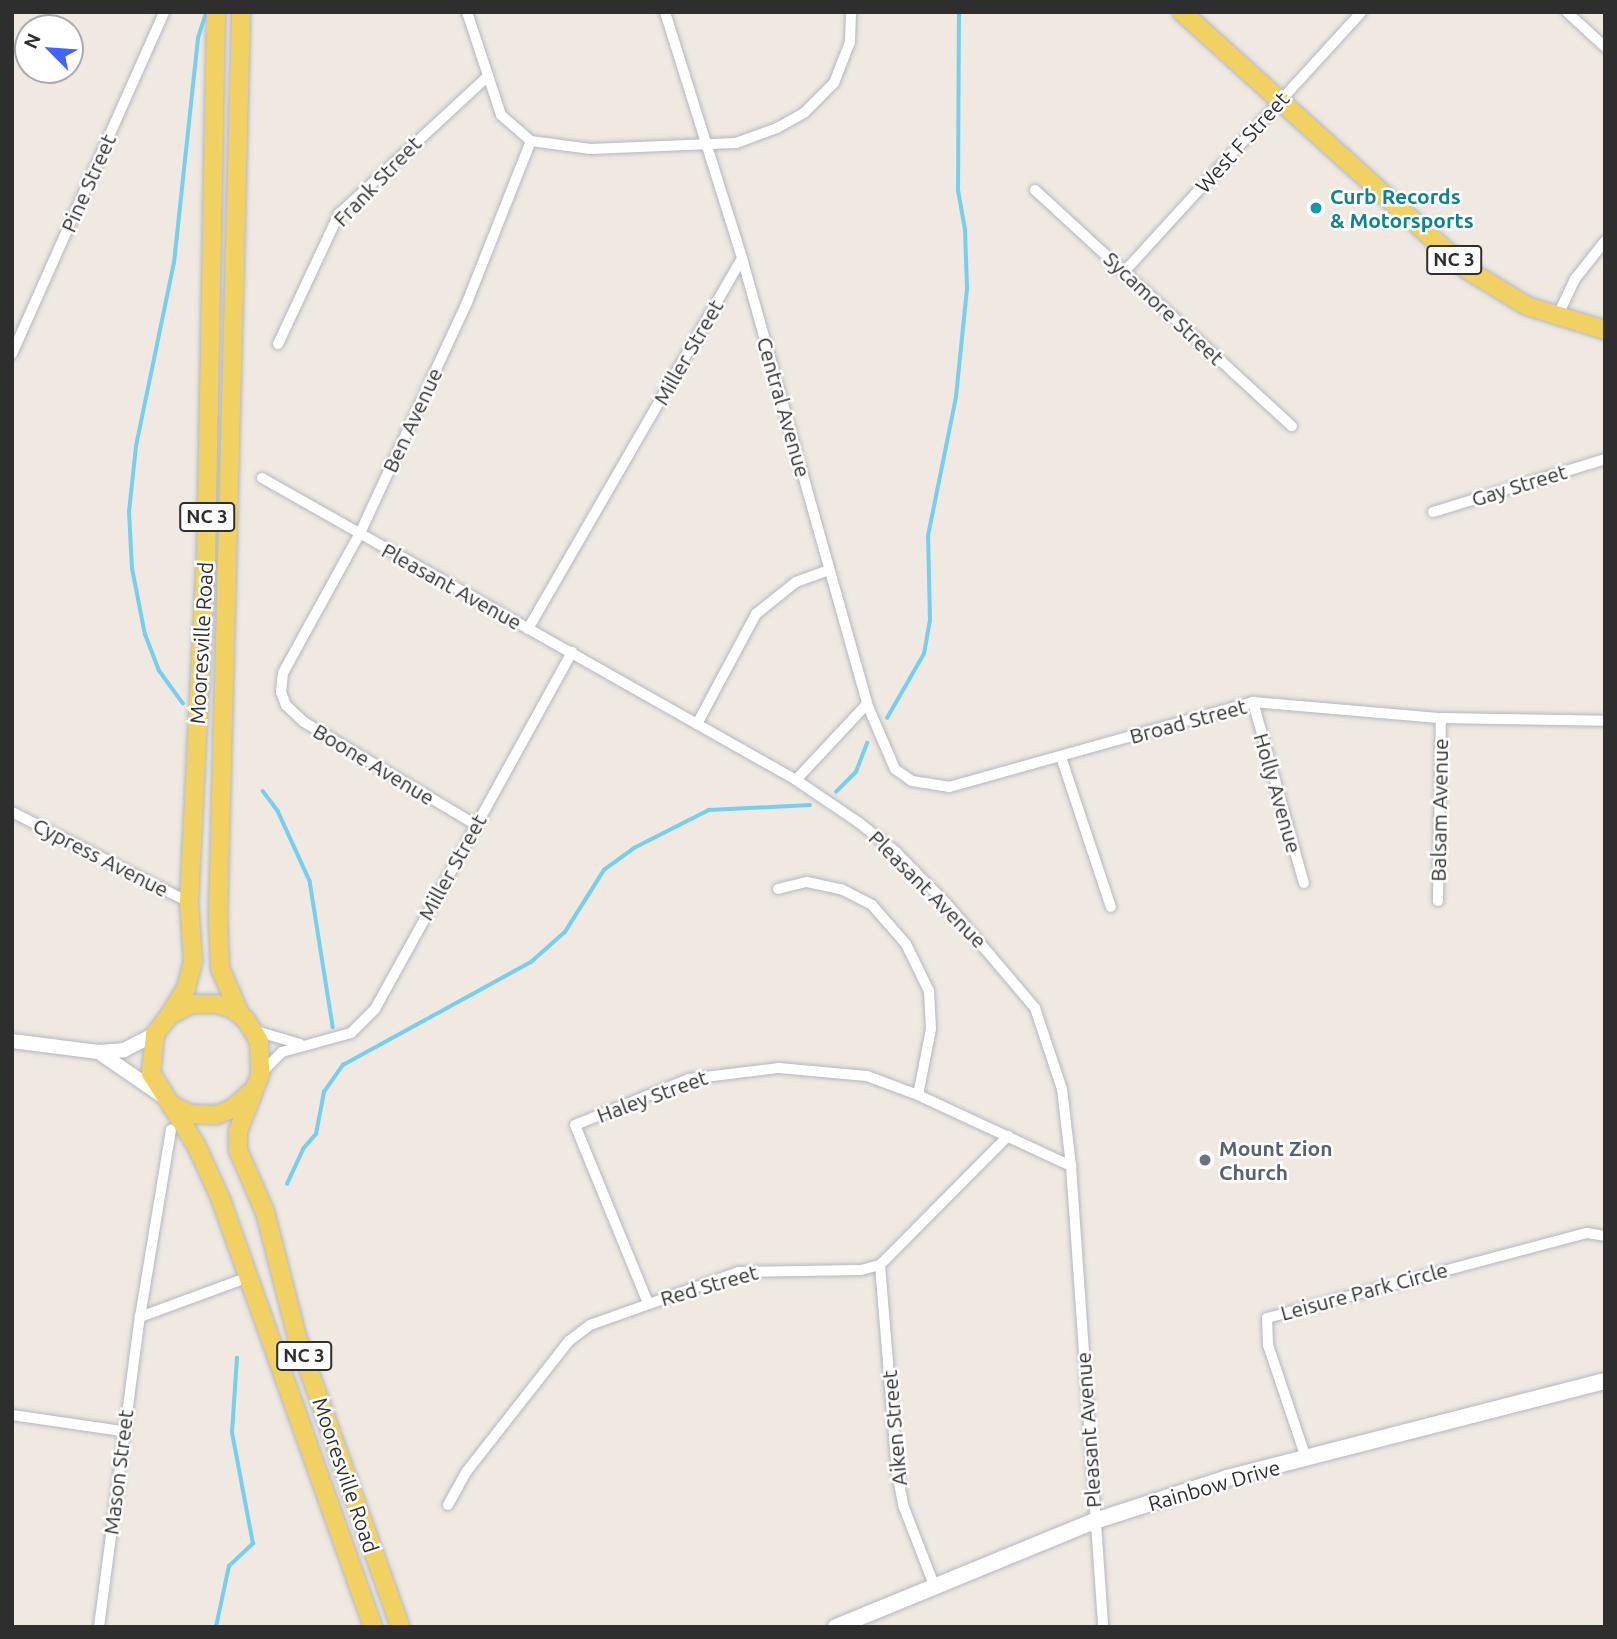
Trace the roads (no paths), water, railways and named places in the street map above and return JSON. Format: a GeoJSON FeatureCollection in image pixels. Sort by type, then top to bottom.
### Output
{"type":"FeatureCollection","features":[{"type":"Feature","properties":{"kind":"main road","name":"Mooresville Road"},"geometry":{"type":"LineString","coordinates":[[216,12],[206,559],[189,902],[192,967],[170,1016],[155,1034],[149,1065],[164,1098],[210,1172],[373,1627]]}},
{"type":"Feature","properties":{"kind":"main road","name":"Mooresville Road"},"geometry":{"type":"LineString","coordinates":[[241,12],[218,915],[219,968],[261,1049],[258,1079],[238,1131],[238,1150],[265,1212],[297,1337],[400,1627]]}},
{"type":"Feature","properties":{"kind":"main road","name":"NC 3"},"geometry":{"type":"LineString","coordinates":[[1182,12],[1465,269],[1496,290],[1557,317],[1605,330]]}},
{"type":"Feature","properties":{"kind":"main road","name":"Mooresville Road"},"geometry":{"type":"LineString","coordinates":[[170,1016],[184,1007],[209,1003],[245,1020]]}},
{"type":"Feature","properties":{"kind":"main road"},"geometry":{"type":"LineString","coordinates":[[164,1098],[190,1114],[216,1115],[240,1104],[258,1079]]}},
{"type":"Feature","properties":{"kind":"main road","name":"Rainbow Drive"},"geometry":{"type":"LineString","coordinates":[[836,1627],[1095,1521],[1306,1458],[1605,1381]]}},
{"type":"Feature","properties":{"kind":"street","name":"Pine Street"},"geometry":{"type":"LineString","coordinates":[[12,354],[164,12]]}},
{"type":"Feature","properties":{"kind":"street"},"geometry":{"type":"LineString","coordinates":[[467,12],[501,115],[531,141],[590,149],[736,143],[777,128],[820,99],[845,61],[850,12]]}},
{"type":"Feature","properties":{"kind":"street","name":"Central Avenue"},"geometry":{"type":"LineString","coordinates":[[666,12],[742,258],[867,704]]}},
{"type":"Feature","properties":{"kind":"street","name":"West F Street"},"geometry":{"type":"LineString","coordinates":[[1124,272],[1361,12]]}},
{"type":"Feature","properties":{"kind":"street"},"geometry":{"type":"LineString","coordinates":[[1567,12],[1605,47]]}},
{"type":"Feature","properties":{"kind":"street","name":"Frank Street"},"geometry":{"type":"LineString","coordinates":[[278,344],[339,214],[487,77]]}},
{"type":"Feature","properties":{"kind":"street","name":"Ben Avenue"},"geometry":{"type":"LineString","coordinates":[[281,692],[283,673],[360,533],[466,305],[531,141]]}},
{"type":"Feature","properties":{"kind":"street","name":"Sycamore Street"},"geometry":{"type":"LineString","coordinates":[[1035,190],[1292,426]]}},
{"type":"Feature","properties":{"kind":"street"},"geometry":{"type":"LineString","coordinates":[[1557,317],[1575,279],[1605,242]]}},
{"type":"Feature","properties":{"kind":"street","name":"Miller Street"},"geometry":{"type":"LineString","coordinates":[[528,629],[742,258]]}},
{"type":"Feature","properties":{"kind":"street","name":"Gay Street"},"geometry":{"type":"LineString","coordinates":[[1433,512],[1605,459]]}},
{"type":"Feature","properties":{"kind":"street","name":"Pleasant Avenue"},"geometry":{"type":"LineString","coordinates":[[262,478],[796,780],[895,851],[991,952],[1035,1007],[1062,1089],[1071,1166],[1103,1627]]}},
{"type":"Feature","properties":{"kind":"street"},"geometry":{"type":"LineString","coordinates":[[697,723],[756,614],[796,582],[829,570]]}},
{"type":"Feature","properties":{"kind":"street","name":"Miller Street"},"geometry":{"type":"LineString","coordinates":[[258,1079],[278,1054],[303,1044],[344,1037],[371,1015],[572,652]]}},
{"type":"Feature","properties":{"kind":"street","name":"Boone Avenue"},"geometry":{"type":"LineString","coordinates":[[281,692],[286,705],[304,722],[477,825]]}},
{"type":"Feature","properties":{"kind":"street","name":"Broad Street"},"geometry":{"type":"LineString","coordinates":[[867,704],[884,751],[895,769],[912,781],[960,786],[1252,702],[1441,718],[1605,721]]}},
{"type":"Feature","properties":{"kind":"street","name":"Holly Avenue"},"geometry":{"type":"LineString","coordinates":[[1252,702],[1304,883]]}},
{"type":"Feature","properties":{"kind":"street"},"geometry":{"type":"LineString","coordinates":[[796,780],[867,704]]}},
{"type":"Feature","properties":{"kind":"street","name":"Balsam Avenue"},"geometry":{"type":"LineString","coordinates":[[1438,901],[1441,718]]}},
{"type":"Feature","properties":{"kind":"street"},"geometry":{"type":"LineString","coordinates":[[1061,757],[1111,907]]}},
{"type":"Feature","properties":{"kind":"street","name":"Cypress Avenue"},"geometry":{"type":"LineString","coordinates":[[12,812],[189,902]]}},
{"type":"Feature","properties":{"kind":"street"},"geometry":{"type":"LineString","coordinates":[[778,889],[807,883],[841,889],[872,905],[906,944],[929,991],[931,1029],[918,1095]]}},
{"type":"Feature","properties":{"kind":"street","name":"Miller Street"},"geometry":{"type":"LineString","coordinates":[[245,1020],[268,1037],[303,1044]]}},
{"type":"Feature","properties":{"kind":"street"},"geometry":{"type":"LineString","coordinates":[[12,1041],[98,1052],[124,1050],[155,1034]]}},
{"type":"Feature","properties":{"kind":"street"},"geometry":{"type":"LineString","coordinates":[[98,1052],[164,1098]]}},
{"type":"Feature","properties":{"kind":"street","name":"Haley Street"},"geometry":{"type":"LineString","coordinates":[[648,1303],[575,1125],[709,1074],[779,1068],[867,1076],[918,1095],[1071,1166]]}},
{"type":"Feature","properties":{"kind":"street","name":"Mason Street"},"geometry":{"type":"LineString","coordinates":[[99,1627],[122,1431],[171,1130]]}},
{"type":"Feature","properties":{"kind":"street"},"geometry":{"type":"LineString","coordinates":[[880,1265],[1008,1136]]}},
{"type":"Feature","properties":{"kind":"street","name":"Leisure Park Circle"},"geometry":{"type":"LineString","coordinates":[[1306,1458],[1268,1345],[1267,1318],[1587,1233],[1605,1236]]}},
{"type":"Feature","properties":{"kind":"street","name":"Red Street"},"geometry":{"type":"LineString","coordinates":[[448,1505],[467,1471],[569,1341],[590,1325],[648,1303],[759,1269],[861,1270],[880,1265]]}},
{"type":"Feature","properties":{"kind":"street","name":"Aiken Street"},"geometry":{"type":"LineString","coordinates":[[880,1265],[897,1473],[903,1505],[934,1585]]}},
{"type":"Feature","properties":{"kind":"street"},"geometry":{"type":"LineString","coordinates":[[140,1317],[246,1278]]}},
{"type":"Feature","properties":{"kind":"street"},"geometry":{"type":"LineString","coordinates":[[12,1415],[122,1431]]}},
{"type":"Feature","properties":{"kind":"waterway"},"geometry":{"type":"LineString","coordinates":[[887,718],[924,654],[930,621],[928,536],[956,397],[967,288],[965,230],[958,191],[959,12]]}},
{"type":"Feature","properties":{"kind":"waterway"},"geometry":{"type":"LineString","coordinates":[[183,704],[159,671],[145,635],[132,569],[129,512],[136,446],[174,263],[198,38],[205,16]]}},
{"type":"Feature","properties":{"kind":"waterway"},"geometry":{"type":"LineString","coordinates":[[836,792],[856,772],[867,743]]}},
{"type":"Feature","properties":{"kind":"waterway"},"geometry":{"type":"LineString","coordinates":[[263,791],[278,811],[310,881],[333,1027]]}},
{"type":"Feature","properties":{"kind":"waterway"},"geometry":{"type":"LineString","coordinates":[[287,1184],[303,1149],[316,1134],[324,1092],[343,1065],[531,962],[565,932],[604,870],[634,848],[709,810],[810,805]]}},
{"type":"Feature","properties":{"kind":"waterway"},"geometry":{"type":"LineString","coordinates":[[216,1627],[229,1566],[253,1544],[232,1433],[237,1358]]}},
{"type":"Feature","properties":{"kind":"place","name":"Curb Records & Motorsports"},"geometry":{"type":"Point","coordinates":[1316,208]}},
{"type":"Feature","properties":{"kind":"place","name":"Mount Zion Church"},"geometry":{"type":"Point","coordinates":[1205,1160]}}]}
